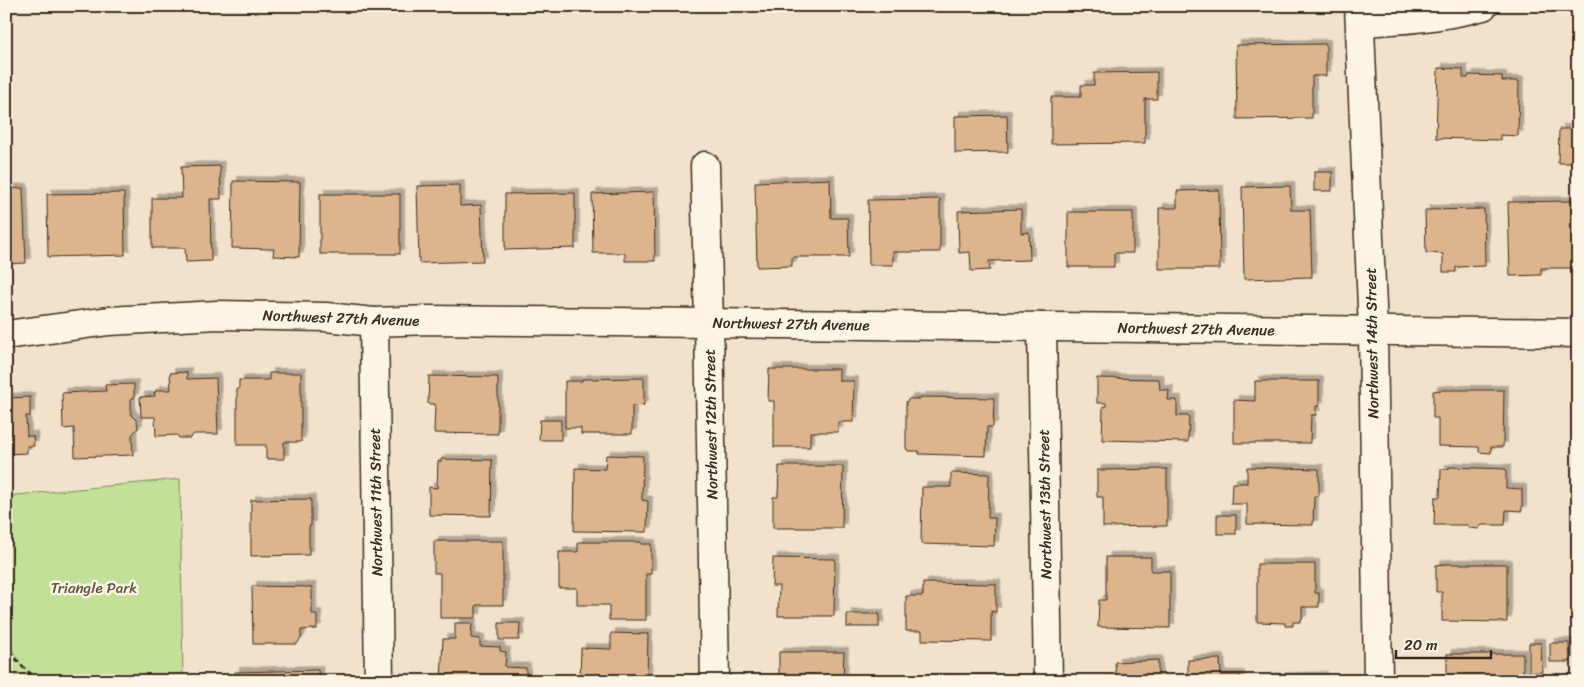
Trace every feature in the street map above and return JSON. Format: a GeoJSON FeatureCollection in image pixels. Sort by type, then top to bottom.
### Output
{"type":"FeatureCollection","features":[{"type":"Feature","properties":{"kind":"street"},"geometry":{"type":"LineString","coordinates":[[1360,14],[1411,20],[1457,13],[1483,6]]}},
{"type":"Feature","properties":{"kind":"street","name":"Northwest 14th Street"},"geometry":{"type":"LineString","coordinates":[[1360,14],[1372,330],[1378,681]]}},
{"type":"Feature","properties":{"kind":"street","name":"Northwest 12th Street"},"geometry":{"type":"LineString","coordinates":[[705,166],[715,681]]}},
{"type":"Feature","properties":{"kind":"street","name":"Northwest 27th Avenue"},"geometry":{"type":"LineString","coordinates":[[6,335],[109,321],[217,315],[326,317],[374,322],[430,320],[1578,333]]}},
{"type":"Feature","properties":{"kind":"street","name":"Northwest 11th Street"},"geometry":{"type":"LineString","coordinates":[[374,322],[379,681]]}},
{"type":"Feature","properties":{"kind":"street","name":"Northwest 13th Street"},"geometry":{"type":"LineString","coordinates":[[1042,327],[1048,681]]}},
{"type":"Feature","properties":{"kind":"path"},"geometry":{"type":"LineString","coordinates":[[6,643],[19,663],[38,681]]}},
{"type":"Feature","properties":{"kind":"green space","name":"Triangle Park"},"geometry":{"type":"Polygon","coordinates":[[[180,479],[183,681],[6,681],[6,496],[180,479]]]}},
{"type":"Feature","properties":{"kind":"building"},"geometry":{"type":"Polygon","coordinates":[[[1326,44],[1326,76],[1312,76],[1312,118],[1237,119],[1236,45],[1326,44]]]}},
{"type":"Feature","properties":{"kind":"building"},"geometry":{"type":"Polygon","coordinates":[[[1438,68],[1463,69],[1463,78],[1468,78],[1469,75],[1502,76],[1502,81],[1519,81],[1518,136],[1500,135],[1500,140],[1436,138],[1438,68]]]}},
{"type":"Feature","properties":{"kind":"building"},"geometry":{"type":"Polygon","coordinates":[[[1157,72],[1157,99],[1145,99],[1145,143],[1051,144],[1051,97],[1081,97],[1081,85],[1094,85],[1094,73],[1157,72]]]}},
{"type":"Feature","properties":{"kind":"building"},"geometry":{"type":"Polygon","coordinates":[[[1007,115],[1008,152],[955,153],[955,116],[1007,115]]]}},
{"type":"Feature","properties":{"kind":"building"},"geometry":{"type":"Polygon","coordinates":[[[1559,129],[1578,129],[1578,163],[1558,163],[1559,129]]]}},
{"type":"Feature","properties":{"kind":"building"},"geometry":{"type":"Polygon","coordinates":[[[220,166],[221,199],[210,199],[211,261],[186,262],[185,248],[152,248],[152,198],[182,198],[181,167],[220,166]]]}},
{"type":"Feature","properties":{"kind":"building"},"geometry":{"type":"Polygon","coordinates":[[[1314,172],[1332,172],[1332,191],[1314,191],[1314,172]]]}},
{"type":"Feature","properties":{"kind":"building"},"geometry":{"type":"Polygon","coordinates":[[[830,179],[831,218],[848,218],[849,257],[792,257],[792,266],[757,267],[755,182],[830,179]]]}},
{"type":"Feature","properties":{"kind":"building"},"geometry":{"type":"Polygon","coordinates":[[[233,181],[300,182],[299,257],[273,256],[274,249],[232,248],[233,181]]]}},
{"type":"Feature","properties":{"kind":"building"},"geometry":{"type":"Polygon","coordinates":[[[460,185],[460,206],[481,205],[483,261],[419,263],[417,186],[460,185]]]}},
{"type":"Feature","properties":{"kind":"building"},"geometry":{"type":"Polygon","coordinates":[[[1290,186],[1291,210],[1310,210],[1312,277],[1244,279],[1242,187],[1290,186]]]}},
{"type":"Feature","properties":{"kind":"building"},"geometry":{"type":"Polygon","coordinates":[[[23,188],[26,263],[6,264],[6,189],[23,188]]]}},
{"type":"Feature","properties":{"kind":"building"},"geometry":{"type":"Polygon","coordinates":[[[1219,190],[1220,269],[1159,269],[1159,208],[1177,208],[1177,191],[1219,190]]]}},
{"type":"Feature","properties":{"kind":"building"},"geometry":{"type":"Polygon","coordinates":[[[654,192],[655,261],[625,261],[625,253],[593,253],[592,194],[654,192]]]}},
{"type":"Feature","properties":{"kind":"building"},"geometry":{"type":"Polygon","coordinates":[[[124,193],[125,255],[48,257],[47,194],[124,193]]]}},
{"type":"Feature","properties":{"kind":"building"},"geometry":{"type":"Polygon","coordinates":[[[575,193],[575,248],[505,250],[505,194],[575,193]]]}},
{"type":"Feature","properties":{"kind":"building"},"geometry":{"type":"Polygon","coordinates":[[[320,194],[400,194],[400,254],[320,254],[320,194]]]}},
{"type":"Feature","properties":{"kind":"building"},"geometry":{"type":"Polygon","coordinates":[[[940,199],[940,252],[893,252],[893,265],[869,265],[868,200],[940,199]]]}},
{"type":"Feature","properties":{"kind":"building"},"geometry":{"type":"Polygon","coordinates":[[[1572,201],[1573,268],[1541,268],[1541,275],[1510,276],[1508,202],[1572,201]]]}},
{"type":"Feature","properties":{"kind":"building"},"geometry":{"type":"Polygon","coordinates":[[[1021,209],[1021,233],[1029,232],[1030,260],[989,261],[990,270],[971,271],[970,252],[959,253],[958,211],[1021,209]]]}},
{"type":"Feature","properties":{"kind":"building"},"geometry":{"type":"Polygon","coordinates":[[[1484,209],[1485,266],[1456,267],[1456,272],[1443,272],[1443,254],[1426,253],[1425,210],[1484,209]]]}},
{"type":"Feature","properties":{"kind":"building"},"geometry":{"type":"Polygon","coordinates":[[[1068,212],[1133,212],[1133,253],[1114,253],[1114,267],[1068,267],[1068,212]]]}},
{"type":"Feature","properties":{"kind":"building"},"geometry":{"type":"Polygon","coordinates":[[[769,369],[839,369],[839,381],[854,381],[853,422],[838,422],[838,432],[810,432],[810,447],[774,447],[774,401],[768,401],[769,369]]]}},
{"type":"Feature","properties":{"kind":"building"},"geometry":{"type":"Polygon","coordinates":[[[187,372],[187,379],[216,378],[218,434],[194,434],[190,438],[179,438],[177,435],[156,436],[155,417],[141,417],[140,397],[155,396],[154,392],[156,390],[171,390],[170,373],[187,372]]]}},
{"type":"Feature","properties":{"kind":"building"},"geometry":{"type":"Polygon","coordinates":[[[269,373],[301,373],[301,442],[284,442],[284,459],[266,459],[266,445],[237,445],[237,389],[239,389],[239,380],[269,380],[269,373]]]}},
{"type":"Feature","properties":{"kind":"building"},"geometry":{"type":"Polygon","coordinates":[[[429,376],[498,377],[498,434],[434,433],[435,404],[428,404],[429,376]]]}},
{"type":"Feature","properties":{"kind":"building"},"geometry":{"type":"Polygon","coordinates":[[[644,378],[644,405],[632,406],[632,434],[581,434],[581,428],[565,428],[565,381],[644,378]]]}},
{"type":"Feature","properties":{"kind":"building"},"geometry":{"type":"Polygon","coordinates":[[[1097,378],[1159,379],[1160,390],[1169,390],[1168,400],[1177,400],[1177,416],[1189,416],[1188,442],[1102,440],[1103,406],[1106,407],[1106,403],[1097,403],[1097,378]]]}},
{"type":"Feature","properties":{"kind":"building"},"geometry":{"type":"Polygon","coordinates":[[[1255,381],[1319,381],[1319,406],[1316,406],[1316,415],[1311,415],[1310,443],[1234,443],[1234,400],[1255,401],[1255,381]]]}},
{"type":"Feature","properties":{"kind":"building"},"geometry":{"type":"Polygon","coordinates":[[[134,384],[134,398],[131,398],[131,415],[137,421],[138,428],[132,435],[133,455],[75,457],[74,428],[63,429],[62,393],[106,391],[105,385],[134,384]]]}},
{"type":"Feature","properties":{"kind":"building"},"geometry":{"type":"Polygon","coordinates":[[[1504,390],[1503,447],[1491,447],[1491,453],[1479,452],[1479,447],[1438,446],[1438,418],[1433,418],[1433,391],[1504,390]]]}},
{"type":"Feature","properties":{"kind":"building"},"geometry":{"type":"Polygon","coordinates":[[[30,397],[30,416],[26,416],[27,436],[33,436],[34,446],[27,446],[27,453],[6,454],[6,398],[30,397]]]}},
{"type":"Feature","properties":{"kind":"building"},"geometry":{"type":"Polygon","coordinates":[[[921,397],[994,398],[993,427],[987,427],[986,456],[919,454],[919,451],[908,451],[906,448],[906,402],[909,399],[921,399],[921,397]]]}},
{"type":"Feature","properties":{"kind":"building"},"geometry":{"type":"Polygon","coordinates":[[[540,420],[561,420],[561,440],[539,440],[540,420]]]}},
{"type":"Feature","properties":{"kind":"building"},"geometry":{"type":"Polygon","coordinates":[[[606,455],[643,456],[642,500],[648,501],[647,532],[574,531],[575,468],[605,469],[606,455]]]}},
{"type":"Feature","properties":{"kind":"building"},"geometry":{"type":"Polygon","coordinates":[[[441,459],[492,460],[491,516],[429,515],[429,487],[437,488],[438,461],[441,462],[441,459]]]}},
{"type":"Feature","properties":{"kind":"building"},"geometry":{"type":"Polygon","coordinates":[[[779,466],[843,466],[842,528],[773,528],[773,497],[778,497],[779,466]]]}},
{"type":"Feature","properties":{"kind":"building"},"geometry":{"type":"Polygon","coordinates":[[[1247,467],[1319,469],[1319,496],[1314,496],[1313,525],[1247,524],[1247,504],[1231,504],[1232,483],[1247,483],[1247,467]]]}},
{"type":"Feature","properties":{"kind":"building"},"geometry":{"type":"Polygon","coordinates":[[[1449,467],[1506,469],[1506,488],[1522,489],[1522,511],[1506,510],[1505,525],[1482,525],[1478,529],[1470,528],[1467,525],[1434,525],[1435,497],[1440,497],[1441,469],[1449,469],[1449,467]]]}},
{"type":"Feature","properties":{"kind":"building"},"geometry":{"type":"Polygon","coordinates":[[[1167,469],[1167,526],[1103,527],[1103,497],[1097,497],[1097,470],[1167,469]]]}},
{"type":"Feature","properties":{"kind":"building"},"geometry":{"type":"Polygon","coordinates":[[[951,473],[989,474],[988,518],[995,518],[994,546],[921,544],[922,487],[951,487],[951,473]]]}},
{"type":"Feature","properties":{"kind":"building"},"geometry":{"type":"Polygon","coordinates":[[[311,499],[309,555],[251,556],[251,500],[311,499]]]}},
{"type":"Feature","properties":{"kind":"building"},"geometry":{"type":"Polygon","coordinates":[[[1217,515],[1236,515],[1236,534],[1217,534],[1217,515]]]}},
{"type":"Feature","properties":{"kind":"building"},"geometry":{"type":"Polygon","coordinates":[[[434,541],[503,541],[503,605],[476,605],[476,618],[440,618],[440,573],[434,573],[434,541]]]}},
{"type":"Feature","properties":{"kind":"building"},"geometry":{"type":"Polygon","coordinates":[[[578,542],[641,542],[641,544],[651,544],[651,574],[646,574],[646,620],[609,620],[609,605],[577,605],[577,588],[559,588],[559,552],[578,552],[578,542]]]}},
{"type":"Feature","properties":{"kind":"building"},"geometry":{"type":"Polygon","coordinates":[[[1106,557],[1151,557],[1151,571],[1170,571],[1170,628],[1098,627],[1099,600],[1106,600],[1106,557]]]}},
{"type":"Feature","properties":{"kind":"building"},"geometry":{"type":"Polygon","coordinates":[[[773,558],[835,559],[834,616],[778,616],[779,586],[772,586],[773,558]]]}},
{"type":"Feature","properties":{"kind":"building"},"geometry":{"type":"Polygon","coordinates":[[[1257,564],[1315,564],[1315,593],[1319,593],[1319,607],[1302,607],[1302,620],[1300,622],[1293,622],[1293,626],[1285,626],[1285,623],[1257,622],[1257,564]]]}},
{"type":"Feature","properties":{"kind":"building"},"geometry":{"type":"Polygon","coordinates":[[[1507,564],[1507,622],[1442,621],[1442,592],[1436,592],[1436,565],[1507,564]]]}},
{"type":"Feature","properties":{"kind":"building"},"geometry":{"type":"Polygon","coordinates":[[[923,583],[996,584],[996,612],[991,611],[991,641],[922,640],[922,631],[906,631],[906,596],[923,596],[923,583]]]}},
{"type":"Feature","properties":{"kind":"building"},"geometry":{"type":"Polygon","coordinates":[[[252,586],[312,587],[312,614],[317,614],[317,629],[301,630],[301,638],[297,644],[253,644],[252,586]]]}},
{"type":"Feature","properties":{"kind":"building"},"geometry":{"type":"Polygon","coordinates":[[[847,614],[879,614],[879,627],[847,627],[847,614]]]}},
{"type":"Feature","properties":{"kind":"building"},"geometry":{"type":"Polygon","coordinates":[[[455,623],[472,623],[471,638],[480,639],[480,646],[500,647],[500,651],[506,652],[505,667],[526,668],[526,681],[441,681],[443,639],[455,639],[455,623]]]}},
{"type":"Feature","properties":{"kind":"building"},"geometry":{"type":"Polygon","coordinates":[[[499,623],[520,623],[519,640],[499,640],[499,623]]]}},
{"type":"Feature","properties":{"kind":"building"},"geometry":{"type":"Polygon","coordinates":[[[611,633],[648,634],[647,680],[653,681],[580,681],[581,648],[611,649],[611,633]]]}},
{"type":"Feature","properties":{"kind":"building"},"geometry":{"type":"Polygon","coordinates":[[[1529,643],[1541,643],[1542,672],[1529,673],[1529,643]]]}},
{"type":"Feature","properties":{"kind":"building"},"geometry":{"type":"Polygon","coordinates":[[[1550,643],[1569,643],[1570,662],[1550,662],[1550,643]]]}},
{"type":"Feature","properties":{"kind":"building"},"geometry":{"type":"Polygon","coordinates":[[[779,652],[844,652],[843,681],[779,681],[779,652]]]}},
{"type":"Feature","properties":{"kind":"building"},"geometry":{"type":"Polygon","coordinates":[[[1447,654],[1523,654],[1523,681],[1447,681],[1447,654]]]}},
{"type":"Feature","properties":{"kind":"building"},"geometry":{"type":"Polygon","coordinates":[[[1220,659],[1221,675],[1240,675],[1240,681],[1183,681],[1183,676],[1188,676],[1188,660],[1220,659]]]}},
{"type":"Feature","properties":{"kind":"building"},"geometry":{"type":"Polygon","coordinates":[[[1158,660],[1158,681],[1101,681],[1116,680],[1115,662],[1158,660]]]}},
{"type":"Feature","properties":{"kind":"building"},"geometry":{"type":"Polygon","coordinates":[[[318,670],[319,681],[235,681],[235,672],[318,670]]]}},
{"type":"Feature","properties":{"kind":"building"},"geometry":{"type":"Polygon","coordinates":[[[1323,676],[1323,681],[1265,681],[1265,678],[1323,676]]]}},
{"type":"Feature","properties":{"kind":"building"},"geometry":{"type":"Polygon","coordinates":[[[924,678],[992,679],[992,681],[924,681],[924,678]]]}}]}
